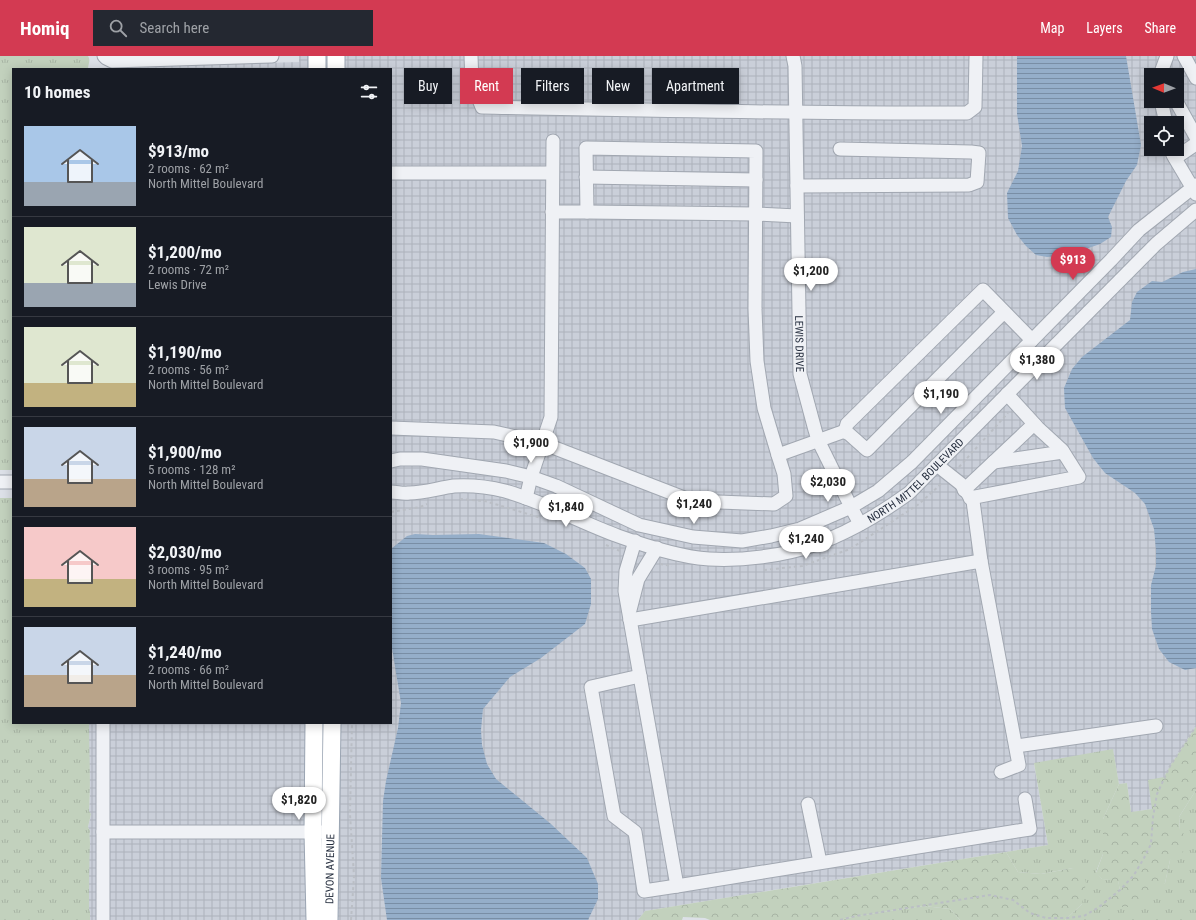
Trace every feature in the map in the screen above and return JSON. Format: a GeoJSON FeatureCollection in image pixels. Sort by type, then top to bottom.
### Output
{"type":"FeatureCollection","features":[{"type":"Feature","properties":{"kind":"main road"},"geometry":{"type":"LineString","coordinates":[[317,56],[317,68]]}},
{"type":"Feature","properties":{"kind":"main road"},"geometry":{"type":"LineString","coordinates":[[336,56],[336,68]]}},
{"type":"Feature","properties":{"kind":"main road"},"geometry":{"type":"LineString","coordinates":[[314,724],[313,832],[315,920]]}},
{"type":"Feature","properties":{"kind":"main road","name":"DEVON AVENUE"},"geometry":{"type":"LineString","coordinates":[[329,920],[332,724]]}},
{"type":"Feature","properties":{"kind":"street"},"geometry":{"type":"LineString","coordinates":[[104,56],[112,61],[272,56]]}},
{"type":"Feature","properties":{"kind":"street"},"geometry":{"type":"LineString","coordinates":[[471,56],[472,83],[482,107],[796,113],[967,113],[975,107],[976,56]]}},
{"type":"Feature","properties":{"kind":"street","name":"LEWIS DRIVE"},"geometry":{"type":"LineString","coordinates":[[793,56],[795,66],[800,374],[818,440],[860,524]]}},
{"type":"Feature","properties":{"kind":"street"},"geometry":{"type":"LineString","coordinates":[[1163,68],[1167,56]]}},
{"type":"Feature","properties":{"kind":"street"},"geometry":{"type":"LineString","coordinates":[[1184,56],[1196,78]]}},
{"type":"Feature","properties":{"kind":"street"},"geometry":{"type":"LineString","coordinates":[[1180,108],[1196,137]]}},
{"type":"Feature","properties":{"kind":"street"},"geometry":{"type":"LineString","coordinates":[[526,498],[531,477],[551,417],[553,142]]}},
{"type":"Feature","properties":{"kind":"street"},"geometry":{"type":"LineString","coordinates":[[1184,149],[1196,144]]}},
{"type":"Feature","properties":{"kind":"street"},"geometry":{"type":"LineString","coordinates":[[392,428],[494,432],[542,443],[692,501],[774,504],[786,496],[784,474],[764,408],[757,361],[755,309],[756,150],[586,148],[587,212]]}},
{"type":"Feature","properties":{"kind":"street"},"geometry":{"type":"LineString","coordinates":[[797,186],[969,184],[977,182],[979,154],[971,152],[840,149]]}},
{"type":"Feature","properties":{"kind":"street"},"geometry":{"type":"LineString","coordinates":[[1174,156],[1195,189]]}},
{"type":"Feature","properties":{"kind":"street"},"geometry":{"type":"LineString","coordinates":[[392,173],[552,173]]}},
{"type":"Feature","properties":{"kind":"street"},"geometry":{"type":"LineString","coordinates":[[586,177],[756,180]]}},
{"type":"Feature","properties":{"kind":"street","name":"NORTH MITTEL BOULEVARD"},"geometry":{"type":"LineString","coordinates":[[392,461],[400,459],[422,459],[506,471],[531,477],[556,486],[640,525],[693,538],[742,541],[800,529],[851,507],[878,491],[912,462],[1139,230],[1195,189]]}},
{"type":"Feature","properties":{"kind":"street","name":"NORTH MITTEL BOULEVARD"},"geometry":{"type":"LineString","coordinates":[[392,492],[408,494],[454,486],[478,486],[505,491],[526,498],[618,536],[676,554],[708,559],[740,559],[766,556],[813,546],[860,524],[909,493],[1156,244],[1196,210]]}},
{"type":"Feature","properties":{"kind":"street"},"geometry":{"type":"LineString","coordinates":[[552,212],[756,214],[798,216]]}},
{"type":"Feature","properties":{"kind":"street"},"geometry":{"type":"LineString","coordinates":[[1111,260],[1125,275]]}},
{"type":"Feature","properties":{"kind":"street"},"geometry":{"type":"LineString","coordinates":[[845,431],[847,424],[983,290],[1032,340]]}},
{"type":"Feature","properties":{"kind":"street"},"geometry":{"type":"LineString","coordinates":[[845,431],[867,450],[1004,312]]}},
{"type":"Feature","properties":{"kind":"street"},"geometry":{"type":"LineString","coordinates":[[967,494],[1079,478],[1063,452],[1034,424],[1007,394]]}},
{"type":"Feature","properties":{"kind":"street"},"geometry":{"type":"LineString","coordinates":[[967,494],[994,462],[1034,424]]}},
{"type":"Feature","properties":{"kind":"street"},"geometry":{"type":"LineString","coordinates":[[778,455],[845,431]]}},
{"type":"Feature","properties":{"kind":"street"},"geometry":{"type":"LineString","coordinates":[[994,462],[1063,452]]}},
{"type":"Feature","properties":{"kind":"street"},"geometry":{"type":"LineString","coordinates":[[937,464],[961,484],[973,501],[981,561],[1019,766],[1001,772]]}},
{"type":"Feature","properties":{"kind":"street"},"geometry":{"type":"LineString","coordinates":[[0,482],[12,482]]}},
{"type":"Feature","properties":{"kind":"street"},"geometry":{"type":"LineString","coordinates":[[635,541],[626,571],[625,591],[676,886]]}},
{"type":"Feature","properties":{"kind":"street"},"geometry":{"type":"LineString","coordinates":[[630,617],[638,579],[657,548]]}},
{"type":"Feature","properties":{"kind":"street"},"geometry":{"type":"LineString","coordinates":[[630,617],[981,561]]}},
{"type":"Feature","properties":{"kind":"street"},"geometry":{"type":"LineString","coordinates":[[640,676],[591,687],[614,816],[635,832],[644,891],[1030,829],[1025,799]]}},
{"type":"Feature","properties":{"kind":"street"},"geometry":{"type":"LineString","coordinates":[[102,920],[103,724]]}},
{"type":"Feature","properties":{"kind":"street"},"geometry":{"type":"LineString","coordinates":[[1016,746],[1156,726]]}},
{"type":"Feature","properties":{"kind":"street"},"geometry":{"type":"LineString","coordinates":[[808,804],[820,862]]}},
{"type":"Feature","properties":{"kind":"street"},"geometry":{"type":"LineString","coordinates":[[103,832],[330,832]]}},
{"type":"Feature","properties":{"kind":"path"},"geometry":{"type":"LineString","coordinates":[[351,920],[354,876],[350,814],[352,724]]}},
{"type":"Feature","properties":{"kind":"path"},"geometry":{"type":"LineString","coordinates":[[840,920],[856,916],[990,895],[1013,900],[1030,913],[1046,918],[1084,916],[1099,907],[1120,890],[1134,875],[1151,844],[1153,817],[1157,794],[1170,766],[1196,726]]}},
{"type":"Feature","properties":{"kind":"shaded area"},"geometry":{"type":"Polygon","coordinates":[[[299,56],[1196,56],[1196,726],[1170,766],[1152,809],[1131,812],[1127,783],[1119,784],[1113,750],[1034,764],[1048,845],[645,911],[638,920],[90,920],[88,859],[90,831],[88,827],[91,814],[89,811],[89,724],[392,724],[392,68],[95,68],[299,62],[299,56]]]}},
{"type":"Feature","properties":{"kind":"green space"},"geometry":{"type":"Polygon","coordinates":[[[0,56],[88,56],[88,68],[12,68],[12,470],[0,470],[0,56]]]}},
{"type":"Feature","properties":{"kind":"green space"},"geometry":{"type":"Polygon","coordinates":[[[0,498],[12,498],[12,724],[89,724],[89,811],[91,814],[88,827],[90,831],[90,920],[0,920],[0,498]]]}},
{"type":"Feature","properties":{"kind":"green space"},"geometry":{"type":"Polygon","coordinates":[[[1196,726],[1196,790],[1179,817],[1180,830],[1186,836],[1183,852],[1170,860],[1165,883],[1130,907],[1099,907],[1120,890],[1118,881],[1102,879],[1096,873],[1103,854],[1103,819],[1119,784],[1127,783],[1131,812],[1152,809],[1148,780],[1164,777],[1196,726]]]}},
{"type":"Feature","properties":{"kind":"green space"},"geometry":{"type":"Polygon","coordinates":[[[1113,749],[1119,784],[1103,819],[1103,854],[1096,872],[1102,879],[1118,880],[1120,890],[1100,907],[1165,883],[1170,860],[1180,830],[1179,817],[1196,790],[1196,920],[1065,920],[1082,904],[1073,868],[1041,874],[1018,872],[1006,852],[1048,845],[1034,763],[1113,749]]]}},
{"type":"Feature","properties":{"kind":"green space"},"geometry":{"type":"Polygon","coordinates":[[[1006,852],[1018,872],[1041,874],[1073,868],[1083,873],[1086,883],[1082,904],[1065,920],[960,920],[950,909],[924,906],[856,916],[840,920],[710,920],[705,918],[683,917],[682,920],[638,920],[645,911],[1006,852]]]}},
{"type":"Feature","properties":{"kind":"green space"},"geometry":{"type":"Polygon","coordinates":[[[924,906],[950,909],[960,920],[840,920],[856,916],[924,906]]]}},
{"type":"Feature","properties":{"kind":"water"},"geometry":{"type":"Polygon","coordinates":[[[1017,56],[1126,56],[1141,145],[1137,165],[1126,181],[1108,217],[1112,227],[1111,237],[1100,244],[1069,255],[1047,257],[1036,255],[1017,235],[1008,218],[1007,193],[1018,171],[1022,146],[1017,114],[1017,56]]]}},
{"type":"Feature","properties":{"kind":"water"},"geometry":{"type":"Polygon","coordinates":[[[1196,269],[1196,668],[1185,670],[1169,662],[1159,649],[1152,629],[1151,585],[1156,566],[1156,550],[1154,529],[1145,504],[1135,493],[1105,473],[1093,458],[1065,408],[1064,388],[1072,369],[1082,357],[1130,320],[1132,302],[1137,292],[1152,281],[1162,282],[1183,272],[1196,269]]]}},
{"type":"Feature","properties":{"kind":"water"},"geometry":{"type":"Polygon","coordinates":[[[415,534],[479,534],[544,543],[566,554],[585,568],[591,579],[591,604],[585,624],[541,658],[510,677],[483,709],[481,730],[482,745],[487,764],[496,779],[551,824],[587,858],[598,884],[598,899],[588,920],[387,920],[381,878],[383,801],[398,728],[401,703],[392,648],[392,548],[407,536],[415,534]]]}}]}
